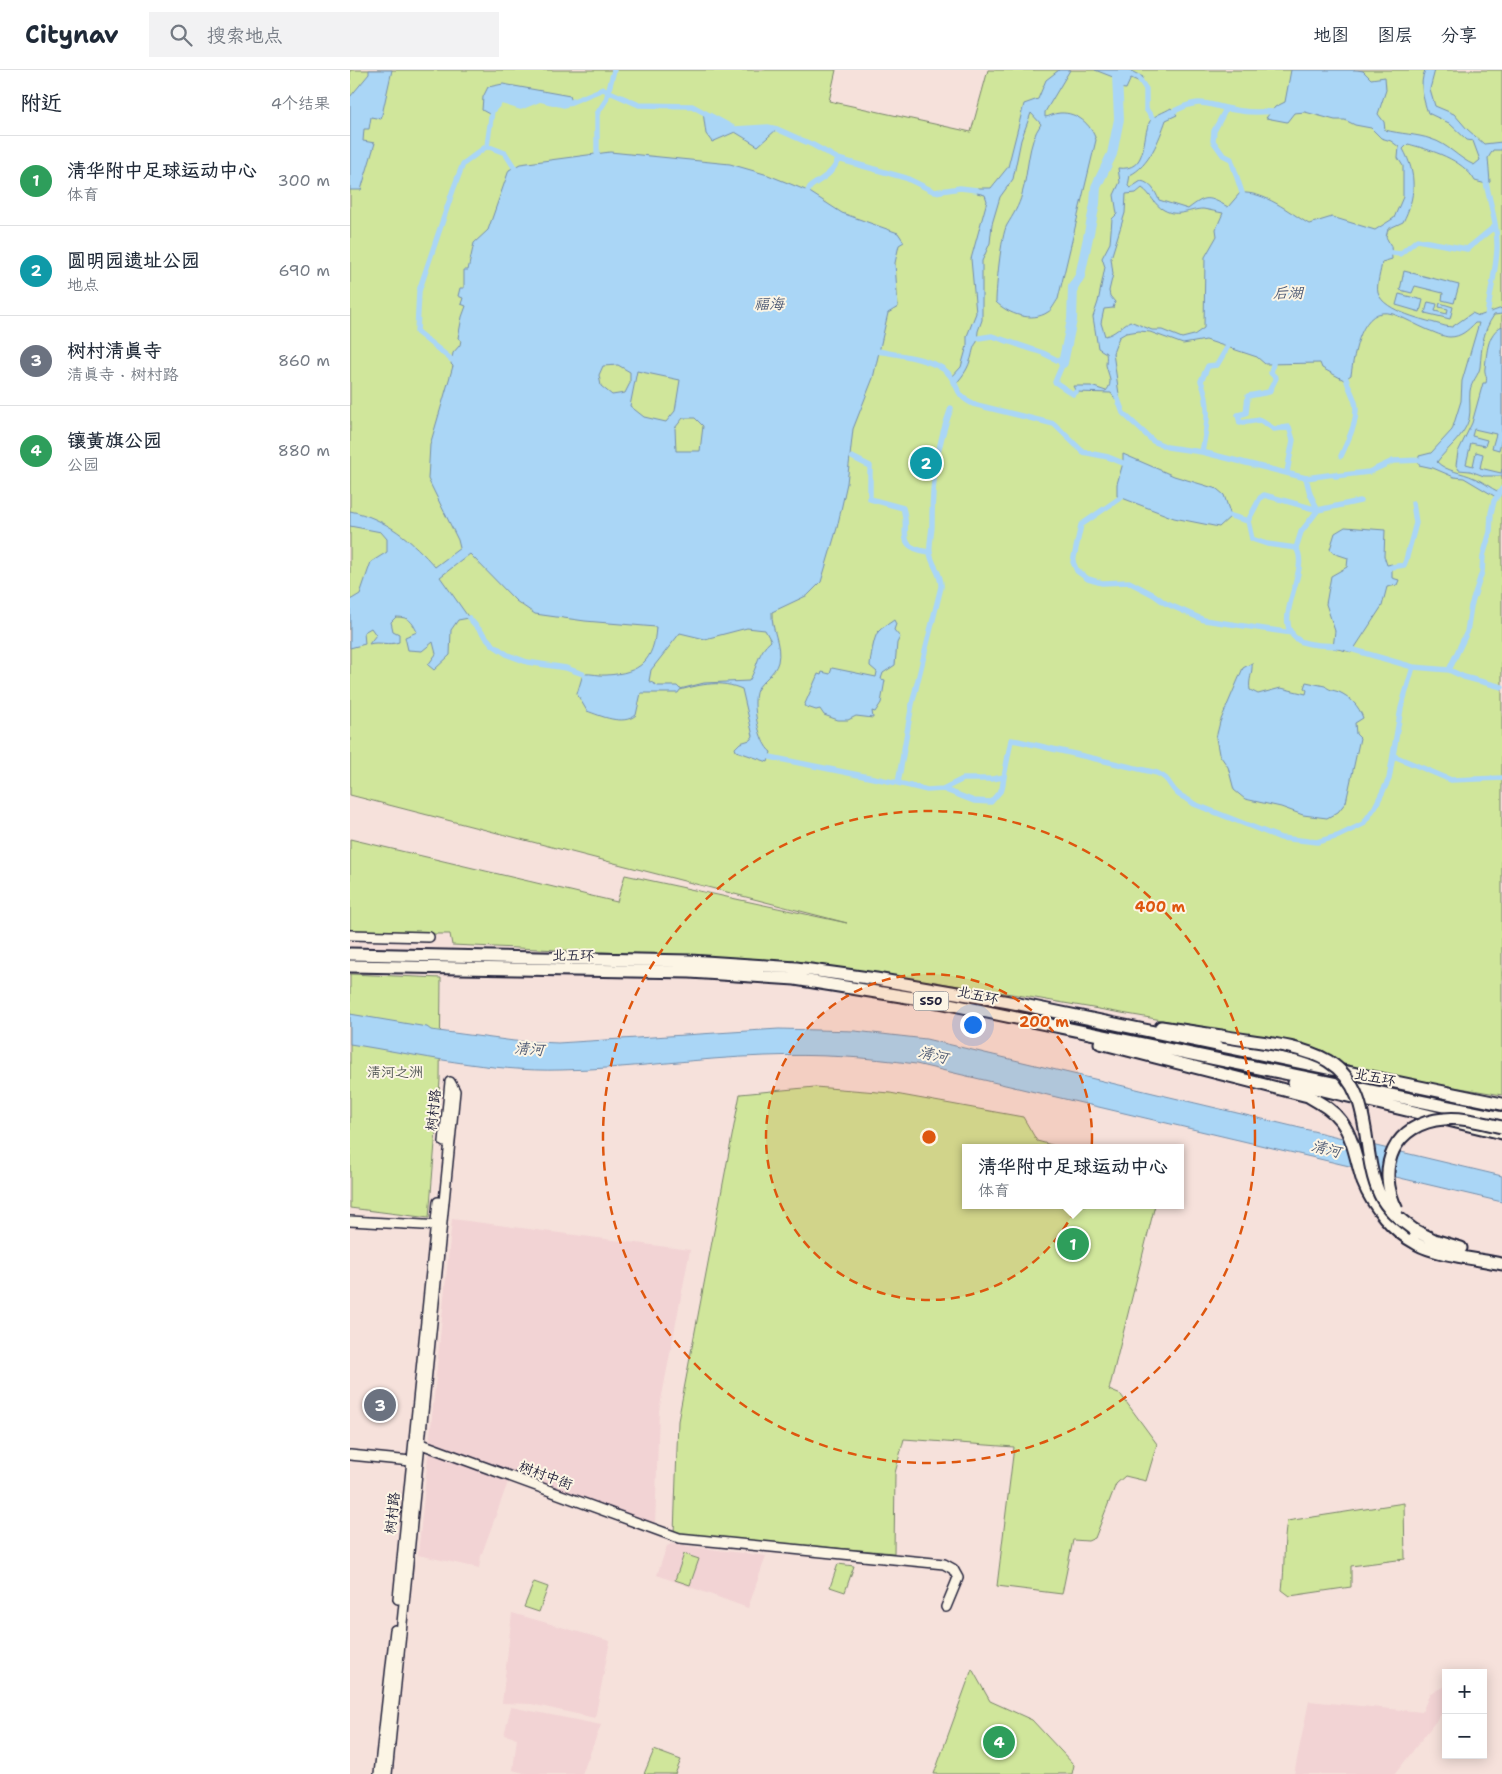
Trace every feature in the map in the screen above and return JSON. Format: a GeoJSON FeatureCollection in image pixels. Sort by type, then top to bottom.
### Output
{"type":"FeatureCollection","features":[{"type":"Feature","properties":{"kind":"highway","name":"北五环"},"geometry":{"type":"LineString","coordinates":[[350,954],[690,960],[768,966],[876,979],[1009,1002],[1502,1104]]}},
{"type":"Feature","properties":{"kind":"highway","name":"北五环"},"geometry":{"type":"LineString","coordinates":[[350,966],[690,972],[795,979],[902,996],[1007,1016],[1502,1118]]}},
{"type":"Feature","properties":{"kind":"highway"},"geometry":{"type":"LineString","coordinates":[[1009,1002],[1308,1052],[1328,1061],[1350,1082],[1364,1114],[1370,1166],[1381,1197],[1393,1213],[1414,1230],[1450,1246],[1502,1256]]}},
{"type":"Feature","properties":{"kind":"highway"},"geometry":{"type":"LineString","coordinates":[[1007,1016],[1132,1052],[1308,1096],[1329,1109],[1341,1121],[1349,1136],[1370,1197],[1380,1213],[1393,1225],[1417,1244],[1434,1250],[1502,1264]]}},
{"type":"Feature","properties":{"kind":"highway"},"geometry":{"type":"LineString","coordinates":[[1176,1052],[1343,1096],[1502,1133]]}},
{"type":"Feature","properties":{"kind":"highway"},"geometry":{"type":"LineString","coordinates":[[1414,1230],[1397,1210],[1386,1181],[1388,1164],[1393,1151],[1404,1136],[1420,1126],[1443,1119],[1464,1119],[1502,1127]]}},
{"type":"Feature","properties":{"kind":"main road"},"geometry":{"type":"LineString","coordinates":[[350,935],[429,937]]}},
{"type":"Feature","properties":{"kind":"main road","name":"树村路"},"geometry":{"type":"LineString","coordinates":[[387,1774],[417,1442],[455,1091],[450,1082],[439,1227]]}},
{"type":"Feature","properties":{"kind":"main road"},"geometry":{"type":"LineString","coordinates":[[350,1221],[439,1227]]}},
{"type":"Feature","properties":{"kind":"main road","name":"树村路"},"geometry":{"type":"LineString","coordinates":[[379,1774],[411,1461],[417,1442]]}},
{"type":"Feature","properties":{"kind":"main road","name":"树村中街"},"geometry":{"type":"LineString","coordinates":[[417,1442],[668,1536],[944,1564],[952,1569],[958,1578],[946,1607]]}},
{"type":"Feature","properties":{"kind":"main road"},"geometry":{"type":"LineString","coordinates":[[350,1455],[411,1461]]}},
{"type":"Feature","properties":{"kind":"shaded area"},"geometry":{"type":"Polygon","coordinates":[[[452,1219],[690,1250],[659,1411],[655,1526],[512,1471],[481,1556],[479,1568],[418,1555],[452,1219]]]}},
{"type":"Feature","properties":{"kind":"shaded area"},"geometry":{"type":"Polygon","coordinates":[[[671,1544],[766,1556],[748,1608],[657,1575],[667,1546],[671,1544]]]}},
{"type":"Feature","properties":{"kind":"shaded area"},"geometry":{"type":"Polygon","coordinates":[[[512,1613],[610,1641],[595,1718],[531,1704],[502,1703],[512,1613]]]}},
{"type":"Feature","properties":{"kind":"shaded area"},"geometry":{"type":"Polygon","coordinates":[[[1442,1688],[1442,1713],[1395,1774],[1294,1774],[1309,1701],[1422,1712],[1430,1693],[1442,1688]]]}},
{"type":"Feature","properties":{"kind":"shaded area"},"geometry":{"type":"Polygon","coordinates":[[[511,1707],[601,1725],[582,1774],[527,1774],[513,1770],[517,1738],[504,1735],[511,1707]]]}},
{"type":"Feature","properties":{"kind":"green space"},"geometry":{"type":"Polygon","coordinates":[[[350,70],[836,70],[829,101],[971,132],[988,70],[1502,70],[1502,1095],[1347,1069],[1323,1050],[1283,1041],[1012,994],[795,961],[452,945],[450,934],[350,934],[350,839],[617,902],[625,875],[847,923],[350,795],[350,70]]]}},
{"type":"Feature","properties":{"kind":"green space","name":"清河之洲"},"geometry":{"type":"Polygon","coordinates":[[[350,974],[441,978],[440,1080],[429,1218],[350,1208],[350,974]]]}},
{"type":"Feature","properties":{"kind":"green space"},"geometry":{"type":"Polygon","coordinates":[[[815,1087],[890,1093],[1023,1117],[1037,1141],[1048,1144],[962,1144],[962,1209],[1154,1209],[1109,1390],[1121,1395],[1157,1444],[1146,1481],[1125,1476],[1116,1484],[1095,1538],[1088,1541],[1073,1540],[1062,1594],[997,1586],[1014,1447],[904,1439],[895,1473],[894,1553],[674,1534],[678,1421],[740,1094],[815,1087]]]}},
{"type":"Feature","properties":{"kind":"green space"},"geometry":{"type":"Polygon","coordinates":[[[1404,1503],[1405,1559],[1351,1566],[1351,1587],[1290,1596],[1282,1590],[1287,1521],[1404,1503]]]}},
{"type":"Feature","properties":{"kind":"green space"},"geometry":{"type":"Polygon","coordinates":[[[684,1554],[699,1559],[690,1585],[675,1580],[684,1554]]]}},
{"type":"Feature","properties":{"kind":"green space"},"geometry":{"type":"Polygon","coordinates":[[[838,1564],[854,1566],[845,1592],[830,1587],[838,1564]]]}},
{"type":"Feature","properties":{"kind":"green space"},"geometry":{"type":"Polygon","coordinates":[[[534,1582],[548,1587],[539,1612],[524,1607],[534,1582]]]}},
{"type":"Feature","properties":{"kind":"green space"},"geometry":{"type":"Polygon","coordinates":[[[972,1669],[990,1701],[1032,1720],[1074,1765],[1072,1774],[934,1774],[972,1669]]]}},
{"type":"Feature","properties":{"kind":"green space"},"geometry":{"type":"Polygon","coordinates":[[[654,1750],[681,1760],[675,1774],[644,1774],[654,1750]]]}},
{"type":"Feature","properties":{"kind":"water"},"geometry":{"type":"Polygon","coordinates":[[[369,70],[392,70],[381,119],[371,117],[369,129],[364,129],[363,141],[375,143],[361,190],[350,190],[350,97],[369,74],[369,70]]]}},
{"type":"Feature","properties":{"kind":"water"},"geometry":{"type":"Polygon","coordinates":[[[1059,70],[1070,70],[1045,112],[1045,117],[1066,113],[1078,117],[1091,129],[1096,140],[1058,299],[1049,311],[1035,317],[1020,316],[996,302],[999,262],[1005,231],[1021,198],[1033,140],[1041,124],[1031,113],[1021,140],[1013,179],[1000,197],[992,224],[990,243],[982,261],[982,320],[977,342],[967,368],[954,386],[951,378],[961,367],[967,346],[967,336],[976,313],[971,259],[987,201],[985,195],[977,193],[978,188],[991,188],[1008,167],[1024,104],[1038,99],[1046,80],[1059,70]]]}},
{"type":"Feature","properties":{"kind":"water"},"geometry":{"type":"Polygon","coordinates":[[[1095,70],[1129,70],[1143,77],[1140,82],[1131,78],[1126,89],[1118,88],[1118,79],[1095,70]]]}},
{"type":"Feature","properties":{"kind":"water","name":"后湖"},"geometry":{"type":"Polygon","coordinates":[[[1291,70],[1357,70],[1363,71],[1371,79],[1385,77],[1386,90],[1378,114],[1384,122],[1385,130],[1426,137],[1437,141],[1474,165],[1480,160],[1473,141],[1467,140],[1449,123],[1428,113],[1423,97],[1422,81],[1425,70],[1435,70],[1430,89],[1435,106],[1454,114],[1484,144],[1502,142],[1502,150],[1493,150],[1488,158],[1490,182],[1486,184],[1475,181],[1470,173],[1446,156],[1408,144],[1403,149],[1408,158],[1413,176],[1412,195],[1403,222],[1388,229],[1386,237],[1391,246],[1392,259],[1382,262],[1378,282],[1378,293],[1388,305],[1417,318],[1445,326],[1452,327],[1472,313],[1479,316],[1502,308],[1502,314],[1494,315],[1485,334],[1479,370],[1470,391],[1470,416],[1467,425],[1437,462],[1445,468],[1477,479],[1499,492],[1496,497],[1464,478],[1454,477],[1433,468],[1419,465],[1419,456],[1431,453],[1452,430],[1461,401],[1462,381],[1479,323],[1475,323],[1461,334],[1450,337],[1428,330],[1393,314],[1382,313],[1373,316],[1361,333],[1351,375],[1344,380],[1322,368],[1320,363],[1265,364],[1257,357],[1206,340],[1183,344],[1150,332],[1126,333],[1119,337],[1113,353],[1120,401],[1116,400],[1111,393],[1076,392],[1073,386],[1091,386],[1106,391],[1110,385],[1106,353],[1098,348],[1093,317],[1105,267],[1102,258],[1110,243],[1112,219],[1117,214],[1114,195],[1120,182],[1118,168],[1128,168],[1135,165],[1142,152],[1150,121],[1157,115],[1171,108],[1177,115],[1166,120],[1157,144],[1148,159],[1137,171],[1130,175],[1128,186],[1130,188],[1141,181],[1144,182],[1152,188],[1159,200],[1188,209],[1203,199],[1211,199],[1228,207],[1240,193],[1249,193],[1276,203],[1309,224],[1332,217],[1375,230],[1394,218],[1403,197],[1403,166],[1398,158],[1399,147],[1391,141],[1381,138],[1371,128],[1355,125],[1345,120],[1335,120],[1305,112],[1294,113],[1287,122],[1266,118],[1275,107],[1285,102],[1291,70]],[[1142,188],[1136,193],[1126,194],[1125,213],[1111,258],[1113,274],[1109,291],[1110,296],[1115,302],[1113,308],[1104,309],[1101,323],[1105,336],[1115,332],[1130,321],[1152,330],[1162,330],[1182,338],[1194,335],[1204,328],[1205,257],[1217,236],[1216,229],[1223,213],[1203,209],[1179,213],[1169,212],[1158,205],[1142,188]]]}},
{"type":"Feature","properties":{"kind":"water"},"geometry":{"type":"Polygon","coordinates":[[[503,84],[570,96],[572,102],[564,105],[540,99],[521,107],[501,101],[492,111],[491,115],[482,110],[483,97],[488,87],[503,84]]]}},
{"type":"Feature","properties":{"kind":"water"},"geometry":{"type":"Polygon","coordinates":[[[703,112],[735,129],[768,127],[777,129],[758,146],[735,132],[712,142],[706,134],[703,112]]]}},
{"type":"Feature","properties":{"kind":"water","name":"福海"},"geometry":{"type":"Polygon","coordinates":[[[610,152],[730,164],[768,175],[808,191],[842,213],[898,233],[904,242],[899,245],[895,263],[898,307],[888,313],[873,378],[853,429],[847,483],[837,528],[821,582],[808,595],[772,612],[779,649],[778,662],[774,670],[757,690],[755,696],[757,723],[763,741],[771,752],[768,762],[736,751],[735,748],[740,743],[750,740],[753,736],[742,689],[734,686],[711,684],[680,690],[678,693],[641,693],[636,715],[625,720],[612,719],[587,711],[577,694],[583,674],[618,674],[636,668],[643,663],[652,649],[656,627],[585,621],[535,614],[516,601],[470,554],[440,577],[469,618],[458,620],[451,630],[450,655],[434,670],[428,665],[436,654],[433,642],[422,651],[408,650],[405,637],[417,632],[412,622],[404,618],[396,617],[391,622],[393,631],[399,634],[399,642],[369,644],[376,635],[371,628],[364,632],[365,644],[350,648],[350,600],[360,594],[371,562],[387,552],[387,539],[381,532],[350,526],[350,511],[375,519],[397,532],[417,548],[435,567],[460,548],[458,540],[428,479],[430,445],[453,366],[451,364],[453,353],[460,345],[461,340],[458,338],[466,306],[461,304],[463,298],[458,296],[460,288],[464,288],[464,270],[468,270],[474,243],[488,230],[509,170],[520,164],[610,152]],[[618,365],[603,366],[599,375],[601,386],[612,395],[625,393],[630,383],[630,372],[618,365]],[[637,371],[630,406],[644,417],[666,422],[675,411],[680,380],[637,371]],[[683,418],[675,428],[676,451],[700,451],[703,426],[695,418],[683,418]],[[747,628],[705,639],[680,633],[651,670],[649,681],[658,686],[677,686],[680,689],[704,683],[749,681],[760,655],[771,641],[765,630],[747,628]]]}},
{"type":"Feature","properties":{"kind":"water"},"geometry":{"type":"Polygon","coordinates":[[[1404,271],[1459,285],[1454,303],[1442,300],[1443,293],[1415,286],[1412,293],[1400,290],[1404,271]]]}},
{"type":"Feature","properties":{"kind":"water"},"geometry":{"type":"Polygon","coordinates":[[[1399,294],[1423,300],[1420,312],[1396,305],[1399,294]]]}},
{"type":"Feature","properties":{"kind":"water"},"geometry":{"type":"Polygon","coordinates":[[[1428,302],[1437,304],[1435,311],[1447,314],[1448,309],[1439,307],[1440,303],[1453,307],[1450,319],[1425,313],[1428,302]]]}},
{"type":"Feature","properties":{"kind":"water"},"geometry":{"type":"Polygon","coordinates":[[[1502,326],[1502,438],[1499,450],[1492,448],[1496,434],[1474,429],[1472,436],[1487,440],[1485,446],[1471,443],[1466,464],[1473,466],[1476,452],[1483,454],[1480,468],[1501,473],[1502,469],[1502,476],[1484,476],[1470,471],[1459,470],[1456,465],[1458,452],[1472,423],[1483,383],[1486,383],[1486,356],[1489,344],[1493,334],[1502,326]]]}},
{"type":"Feature","properties":{"kind":"water"},"geometry":{"type":"Polygon","coordinates":[[[1123,454],[1174,476],[1217,489],[1224,495],[1231,516],[1219,527],[1174,518],[1117,496],[1117,484],[1123,463],[1123,454]]]}},
{"type":"Feature","properties":{"kind":"water"},"geometry":{"type":"Polygon","coordinates":[[[1345,527],[1385,530],[1384,556],[1387,565],[1392,564],[1392,578],[1399,580],[1397,585],[1387,587],[1382,606],[1352,652],[1333,648],[1335,631],[1326,604],[1331,576],[1347,567],[1348,558],[1333,553],[1330,549],[1335,533],[1345,527]]]}},
{"type":"Feature","properties":{"kind":"water"},"geometry":{"type":"Polygon","coordinates":[[[894,620],[896,624],[894,630],[900,637],[897,643],[895,665],[883,673],[881,679],[885,680],[881,703],[875,712],[872,711],[873,718],[856,716],[848,720],[838,720],[824,715],[820,709],[816,710],[804,706],[818,674],[821,675],[822,672],[830,674],[832,668],[876,677],[877,672],[870,666],[875,638],[880,630],[894,620]]]}},
{"type":"Feature","properties":{"kind":"water"},"geometry":{"type":"Polygon","coordinates":[[[1252,663],[1250,690],[1258,694],[1281,688],[1306,694],[1307,690],[1304,688],[1306,682],[1325,686],[1343,694],[1354,702],[1363,718],[1355,723],[1356,734],[1360,738],[1346,802],[1338,812],[1327,818],[1303,815],[1281,807],[1245,799],[1234,790],[1228,767],[1219,754],[1216,738],[1220,722],[1243,668],[1252,663]]]}},
{"type":"Feature","properties":{"kind":"water","name":"清河"},"geometry":{"type":"Polygon","coordinates":[[[350,1014],[427,1027],[431,1030],[514,1041],[558,1043],[779,1029],[855,1031],[926,1039],[1502,1176],[1502,1202],[916,1064],[841,1057],[784,1055],[561,1070],[481,1066],[350,1044],[350,1014]]]}},
{"type":"Feature","properties":{"kind":"waterway"},"geometry":{"type":"LineString","coordinates":[[597,153],[597,114],[606,100],[614,70]]}},
{"type":"Feature","properties":{"kind":"waterway"},"geometry":{"type":"LineString","coordinates":[[1063,363],[1072,320],[1073,287],[1080,276],[1095,204],[1096,187],[1112,154],[1119,119],[1117,76]]}},
{"type":"Feature","properties":{"kind":"waterway"},"geometry":{"type":"LineString","coordinates":[[1138,77],[1146,89],[1146,109],[1153,119]]}},
{"type":"Feature","properties":{"kind":"waterway"},"geometry":{"type":"LineString","coordinates":[[452,360],[417,332],[419,291],[463,164],[487,146],[492,111],[501,101],[521,107],[540,99],[564,105],[603,89],[639,105],[692,106],[735,129],[768,127],[777,129],[813,145],[838,159],[906,178],[935,192],[960,188],[977,190]]}},
{"type":"Feature","properties":{"kind":"waterway"},"geometry":{"type":"LineString","coordinates":[[1167,115],[1179,108],[1197,103],[1246,112],[1278,112]]}},
{"type":"Feature","properties":{"kind":"waterway"},"geometry":{"type":"LineString","coordinates":[[1226,109],[1214,131],[1213,141],[1223,155],[1231,159],[1244,199]]}},
{"type":"Feature","properties":{"kind":"waterway"},"geometry":{"type":"LineString","coordinates":[[487,146],[505,153],[514,167]]}},
{"type":"Feature","properties":{"kind":"waterway"},"geometry":{"type":"LineString","coordinates":[[808,191],[810,187],[830,172],[838,159]]}},
{"type":"Feature","properties":{"kind":"waterway"},"geometry":{"type":"LineString","coordinates":[[1485,177],[1497,240],[1487,318]]}},
{"type":"Feature","properties":{"kind":"waterway"},"geometry":{"type":"LineString","coordinates":[[1385,252],[1400,254],[1417,240],[1467,249],[1495,226]]}},
{"type":"Feature","properties":{"kind":"waterway"},"geometry":{"type":"LineString","coordinates":[[972,339],[992,336],[1043,353],[1063,363],[1055,382],[1073,394],[1076,392]]}},
{"type":"Feature","properties":{"kind":"waterway"},"geometry":{"type":"LineString","coordinates":[[1202,452],[1207,425],[1207,407],[1201,381],[1208,366],[1217,365],[1231,341]]}},
{"type":"Feature","properties":{"kind":"waterway"},"geometry":{"type":"LineString","coordinates":[[872,350],[932,363],[947,372],[962,397],[973,404],[1054,424],[1083,452],[1108,457],[1123,463]]}},
{"type":"Feature","properties":{"kind":"waterway"},"geometry":{"type":"LineString","coordinates":[[1274,359],[1271,373],[1276,378],[1269,392],[1248,396],[1246,413],[1238,415],[1240,423],[1260,420],[1274,429],[1289,427],[1293,440],[1287,472]]}},
{"type":"Feature","properties":{"kind":"waterway"},"geometry":{"type":"LineString","coordinates":[[1341,456],[1353,428],[1356,413],[1354,399],[1344,373]]}},
{"type":"Feature","properties":{"kind":"waterway"},"geometry":{"type":"LineString","coordinates":[[1116,394],[1123,413],[1153,441],[1167,447],[1202,452],[1306,478],[1310,494],[1318,510]]}},
{"type":"Feature","properties":{"kind":"waterway"},"geometry":{"type":"LineString","coordinates":[[770,757],[898,783],[912,704],[941,587],[940,577],[931,557],[930,545],[936,465],[951,408]]}},
{"type":"Feature","properties":{"kind":"waterway"},"geometry":{"type":"LineString","coordinates":[[852,457],[870,466],[870,499],[903,508],[907,542],[918,550],[929,552]]}},
{"type":"Feature","properties":{"kind":"waterway"},"geometry":{"type":"LineString","coordinates":[[1335,476],[1369,472],[1393,461],[1424,460]]}},
{"type":"Feature","properties":{"kind":"waterway"},"geometry":{"type":"LineString","coordinates":[[1306,478],[1335,474]]}},
{"type":"Feature","properties":{"kind":"waterway"},"geometry":{"type":"LineString","coordinates":[[1449,670],[1467,632],[1471,606],[1482,572],[1483,556],[1490,532],[1491,513],[1494,501],[1502,489]]}},
{"type":"Feature","properties":{"kind":"waterway"},"geometry":{"type":"LineString","coordinates":[[1248,521],[1260,498],[1264,495],[1318,510]]}},
{"type":"Feature","properties":{"kind":"waterway"},"geometry":{"type":"LineString","coordinates":[[1120,498],[1081,525],[1073,562],[1077,571],[1088,579],[1102,583],[1129,582],[1165,603],[1204,620],[1292,633]]}},
{"type":"Feature","properties":{"kind":"waterway"},"geometry":{"type":"LineString","coordinates":[[1339,646],[1304,643],[1291,633],[1288,623],[1288,610],[1299,570],[1299,558],[1296,548],[1301,532],[1318,510],[1360,501]]}},
{"type":"Feature","properties":{"kind":"waterway"},"geometry":{"type":"LineString","coordinates":[[1392,567],[1404,565],[1406,560],[1416,523],[1413,503]]}},
{"type":"Feature","properties":{"kind":"waterway"},"geometry":{"type":"LineString","coordinates":[[1231,516],[1248,521],[1252,539],[1267,544],[1296,548]]}},
{"type":"Feature","properties":{"kind":"waterway"},"geometry":{"type":"LineString","coordinates":[[469,618],[493,645],[508,655],[527,662],[566,668],[583,674]]}},
{"type":"Feature","properties":{"kind":"waterway"},"geometry":{"type":"LineString","coordinates":[[1347,648],[1413,667]]}},
{"type":"Feature","properties":{"kind":"waterway"},"geometry":{"type":"LineString","coordinates":[[898,783],[927,790],[943,789],[963,779],[1004,777],[1011,740],[1157,773],[1167,780],[1174,790],[1194,804],[1281,838],[1317,842],[1338,836],[1363,824],[1375,807],[1389,779],[1401,708],[1413,667],[1449,670],[1464,677],[1502,687]]}},
{"type":"Feature","properties":{"kind":"waterway"},"geometry":{"type":"LineString","coordinates":[[1394,756],[1451,780],[1502,778]]}},
{"type":"Feature","properties":{"kind":"waterway"},"geometry":{"type":"LineString","coordinates":[[943,789],[974,801],[991,802],[1002,789],[1004,777]]}},
{"type":"Feature","properties":{"kind":"place","name":"圆明园遗址公园"},"geometry":{"type":"Point","coordinates":[926,463]}},
{"type":"Feature","properties":{"kind":"place","name":"清华附中足球运动中心"},"geometry":{"type":"Point","coordinates":[1073,1244]}},
{"type":"Feature","properties":{"kind":"place","name":"树村清真寺"},"geometry":{"type":"Point","coordinates":[380,1405]}},
{"type":"Feature","properties":{"kind":"place","name":"镶黄旗公园"},"geometry":{"type":"Point","coordinates":[999,1742]}}]}
